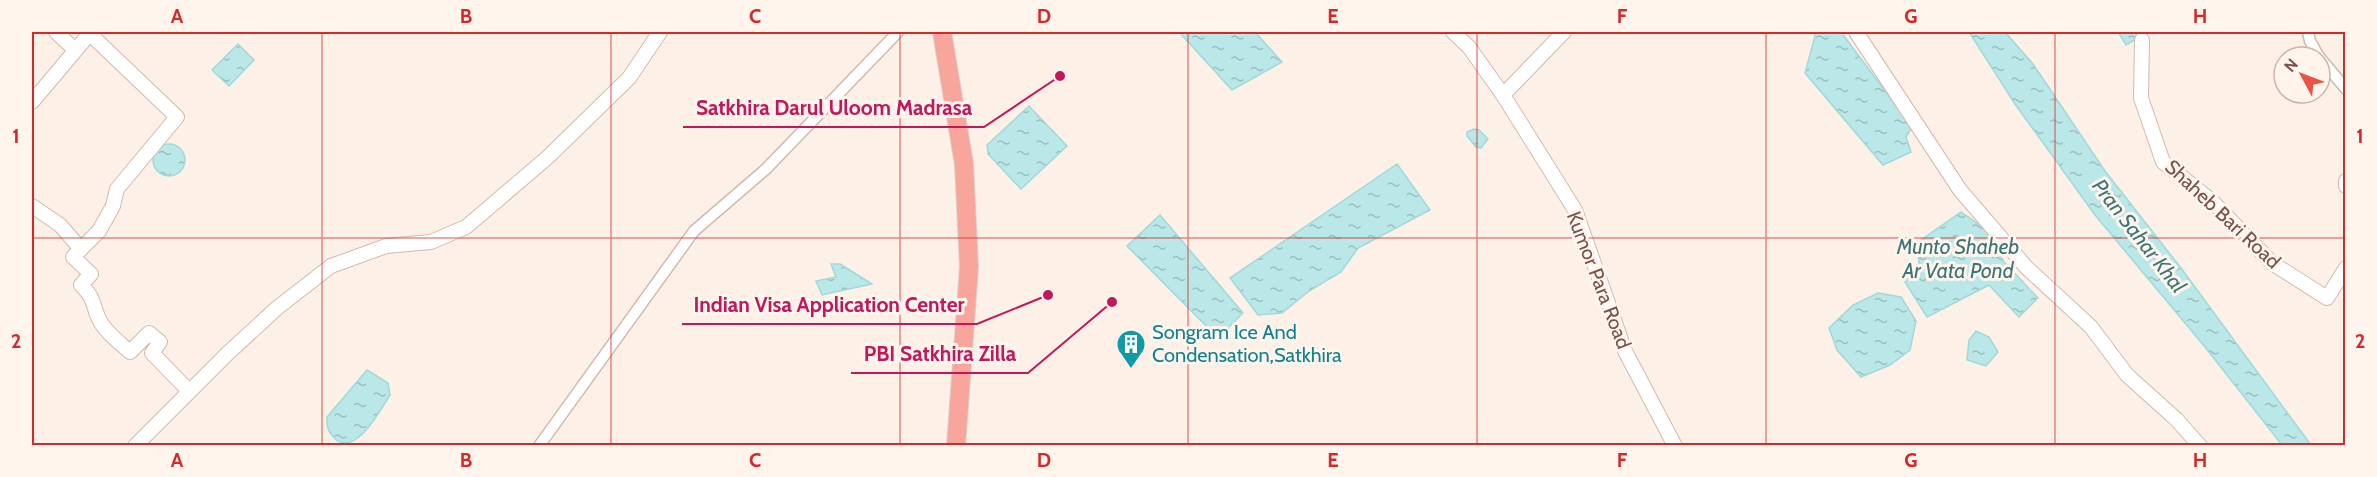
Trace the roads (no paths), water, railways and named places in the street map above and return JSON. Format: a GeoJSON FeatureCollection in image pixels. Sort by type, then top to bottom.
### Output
{"type":"FeatureCollection","features":[{"type":"Feature","properties":{"kind":"highway"},"geometry":{"type":"LineString","coordinates":[[942,32],[964,164],[969,267],[956,446]]}},
{"type":"Feature","properties":{"kind":"street"},"geometry":{"type":"LineString","coordinates":[[56,32],[75,50]]}},
{"type":"Feature","properties":{"kind":"street"},"geometry":{"type":"LineString","coordinates":[[32,102],[90,32],[177,117],[117,189],[112,206],[99,231],[73,257],[91,274],[81,285],[93,297],[99,319],[130,352],[149,333],[160,342],[152,353],[189,391]]}},
{"type":"Feature","properties":{"kind":"street"},"geometry":{"type":"LineString","coordinates":[[135,446],[189,391],[277,308],[331,266],[386,246],[431,242],[466,227],[548,157],[629,78],[660,32]]}},
{"type":"Feature","properties":{"kind":"street"},"geometry":{"type":"LineString","coordinates":[[539,446],[669,262],[694,231],[766,169],[898,32]]}},
{"type":"Feature","properties":{"kind":"street","name":"Kumor Para Road"},"geometry":{"type":"LineString","coordinates":[[1453,32],[1469,47],[1503,96],[1575,210],[1625,351],[1675,446]]}},
{"type":"Feature","properties":{"kind":"street"},"geometry":{"type":"LineString","coordinates":[[1503,96],[1564,32]]}},
{"type":"Feature","properties":{"kind":"street"},"geometry":{"type":"LineString","coordinates":[[1856,32],[1960,190],[2026,267],[2091,327],[2127,375],[2177,420],[2200,446]]}},
{"type":"Feature","properties":{"kind":"street","name":"Shaheb Bari Road"},"geometry":{"type":"LineString","coordinates":[[2142,40],[2141,98],[2163,162],[2214,202],[2272,263],[2326,297],[2346,268]]}},
{"type":"Feature","properties":{"kind":"street"},"geometry":{"type":"LineString","coordinates":[[2332,72],[2346,89]]}},
{"type":"Feature","properties":{"kind":"street"},"geometry":{"type":"LineString","coordinates":[[2346,181],[2346,186]]}},
{"type":"Feature","properties":{"kind":"street"},"geometry":{"type":"LineString","coordinates":[[32,207],[60,225],[81,249]]}},
{"type":"Feature","properties":{"kind":"water"},"geometry":{"type":"Polygon","coordinates":[[[1179,32],[1255,32],[1282,62],[1232,90],[1179,32]]]}},
{"type":"Feature","properties":{"kind":"water"},"geometry":{"type":"Polygon","coordinates":[[[1816,32],[1841,32],[1912,127],[1906,137],[1911,152],[1883,165],[1805,73],[1816,32]]]}},
{"type":"Feature","properties":{"kind":"water","name":"Pran Sahar Khal"},"geometry":{"type":"Polygon","coordinates":[[[1969,32],[2005,32],[2033,64],[2105,171],[2181,268],[2311,445],[2282,445],[2205,347],[2095,215],[2015,104],[1969,32]]]}},
{"type":"Feature","properties":{"kind":"water"},"geometry":{"type":"Polygon","coordinates":[[[2118,32],[2148,32],[2126,45],[2118,32]]]}},
{"type":"Feature","properties":{"kind":"water"},"geometry":{"type":"Polygon","coordinates":[[[238,44],[254,60],[229,86],[212,70],[238,44]]]}},
{"type":"Feature","properties":{"kind":"water"},"geometry":{"type":"Polygon","coordinates":[[[1029,106],[1067,146],[1021,189],[988,154],[987,145],[1029,106]]]}},
{"type":"Feature","properties":{"kind":"water"},"geometry":{"type":"Polygon","coordinates":[[[1474,129],[1479,130],[1488,139],[1481,148],[1476,147],[1467,136],[1467,132],[1474,129]]]}},
{"type":"Feature","properties":{"kind":"water"},"geometry":{"type":"Polygon","coordinates":[[[169,144],[180,149],[185,160],[180,171],[169,176],[158,171],[153,160],[158,149],[169,144]]]}},
{"type":"Feature","properties":{"kind":"water"},"geometry":{"type":"Polygon","coordinates":[[[1397,164],[1430,210],[1358,248],[1341,272],[1309,291],[1282,313],[1258,315],[1230,278],[1397,164]]]}},
{"type":"Feature","properties":{"kind":"water","name":"Munto Shaheb Ar Vata Pond"},"geometry":{"type":"Polygon","coordinates":[[[1961,212],[1987,230],[2004,262],[2038,298],[2019,317],[1989,285],[1927,317],[1905,282],[1919,264],[1918,249],[1921,240],[1961,212]]]}},
{"type":"Feature","properties":{"kind":"water"},"geometry":{"type":"Polygon","coordinates":[[[1160,215],[1243,313],[1218,338],[1127,246],[1160,215]]]}},
{"type":"Feature","properties":{"kind":"water"},"geometry":{"type":"Polygon","coordinates":[[[831,264],[840,264],[872,284],[822,295],[816,281],[836,277],[831,264]]]}},
{"type":"Feature","properties":{"kind":"water"},"geometry":{"type":"Polygon","coordinates":[[[1878,293],[1901,297],[1916,321],[1910,350],[1890,365],[1861,377],[1837,350],[1829,328],[1853,305],[1878,293]]]}},
{"type":"Feature","properties":{"kind":"water"},"geometry":{"type":"Polygon","coordinates":[[[1976,331],[1989,337],[1998,352],[1986,366],[1967,360],[1969,340],[1976,331]]]}},
{"type":"Feature","properties":{"kind":"water"},"geometry":{"type":"Polygon","coordinates":[[[367,370],[388,383],[390,395],[374,420],[359,437],[351,442],[342,443],[330,433],[327,417],[367,370]]]}},
{"type":"Feature","properties":{"kind":"place","name":"Satkhira Darul Uloom Madrasa"},"geometry":{"type":"Point","coordinates":[1060,76]}},
{"type":"Feature","properties":{"kind":"place","name":"Indian Visa Application Center"},"geometry":{"type":"Point","coordinates":[1048,295]}},
{"type":"Feature","properties":{"kind":"place","name":"PBI Satkhira Zilla"},"geometry":{"type":"Point","coordinates":[1112,302]}},
{"type":"Feature","properties":{"kind":"place","name":"Songram Ice And Condensation,Satkhira"},"geometry":{"type":"Point","coordinates":[1131,370]}}]}
